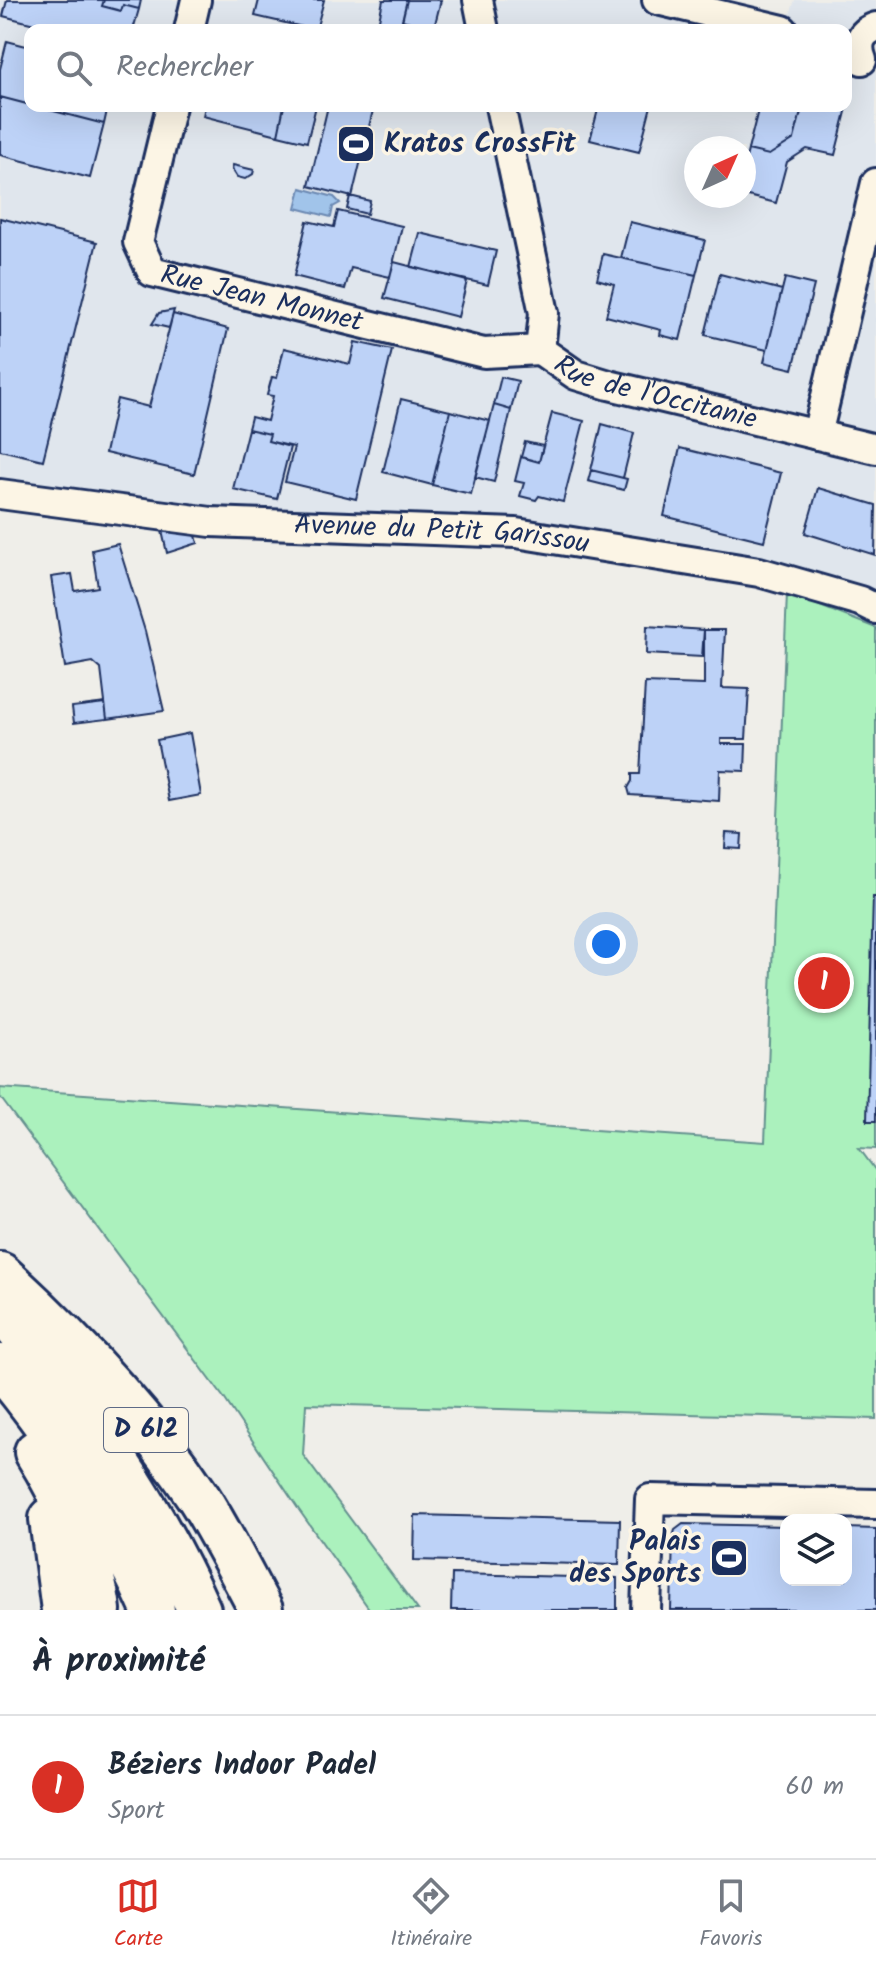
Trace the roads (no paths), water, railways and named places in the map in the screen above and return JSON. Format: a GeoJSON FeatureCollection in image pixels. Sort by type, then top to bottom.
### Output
{"type":"FeatureCollection","features":[{"type":"Feature","properties":{"kind":"highway","name":"D 612"},"geometry":{"type":"LineString","coordinates":[[0,1274],[104,1379],[154,1439],[198,1498],[261,1610]]}},
{"type":"Feature","properties":{"kind":"highway","name":"D 612"},"geometry":{"type":"LineString","coordinates":[[0,1308],[61,1380],[125,1470],[180,1567],[199,1610]]}},
{"type":"Feature","properties":{"kind":"highway","name":"D 612"},"geometry":{"type":"LineString","coordinates":[[0,1366],[53,1435],[76,1471],[141,1582],[153,1610]]}},
{"type":"Feature","properties":{"kind":"highway"},"geometry":{"type":"LineString","coordinates":[[0,1399],[40,1459],[75,1530],[97,1594],[99,1610]]}},
{"type":"Feature","properties":{"kind":"highway"},"geometry":{"type":"LineString","coordinates":[[40,1459],[55,1541],[63,1610]]}},
{"type":"Feature","properties":{"kind":"street"},"geometry":{"type":"LineString","coordinates":[[190,24],[196,0]]}},
{"type":"Feature","properties":{"kind":"street"},"geometry":{"type":"LineString","coordinates":[[478,0],[483,24]]}},
{"type":"Feature","properties":{"kind":"street"},"geometry":{"type":"LineString","coordinates":[[657,0],[758,24]]}},
{"type":"Feature","properties":{"kind":"street","name":"Rue Jean Monnet"},"geometry":{"type":"LineString","coordinates":[[170,112],[138,242],[152,272],[484,353],[540,350]]}},
{"type":"Feature","properties":{"kind":"street","name":"Rue de l'Occitanie"},"geometry":{"type":"LineString","coordinates":[[501,112],[544,313],[540,350],[576,375],[876,449]]}},
{"type":"Feature","properties":{"kind":"street"},"geometry":{"type":"LineString","coordinates":[[817,435],[876,183]]}},
{"type":"Feature","properties":{"kind":"street","name":"Avenue du Petit Garissou"},"geometry":{"type":"LineString","coordinates":[[0,494],[211,522],[516,533],[759,572],[860,601],[876,609]]}},
{"type":"Feature","properties":{"kind":"street"},"geometry":{"type":"LineString","coordinates":[[646,1610],[650,1499],[876,1504]]}},
{"type":"Feature","properties":{"kind":"water"},"geometry":{"type":"Polygon","coordinates":[[[301,188],[334,197],[340,203],[333,207],[331,217],[296,208],[301,188]]]}},
{"type":"Feature","properties":{"kind":"place","name":"Kratos CrossFit"},"geometry":{"type":"Point","coordinates":[356,144]}},
{"type":"Feature","properties":{"kind":"place","name":"Béziers Indoor Padel"},"geometry":{"type":"Point","coordinates":[824,983]}},
{"type":"Feature","properties":{"kind":"place","name":"Palais des Sports"},"geometry":{"type":"Point","coordinates":[729,1558]}}]}
